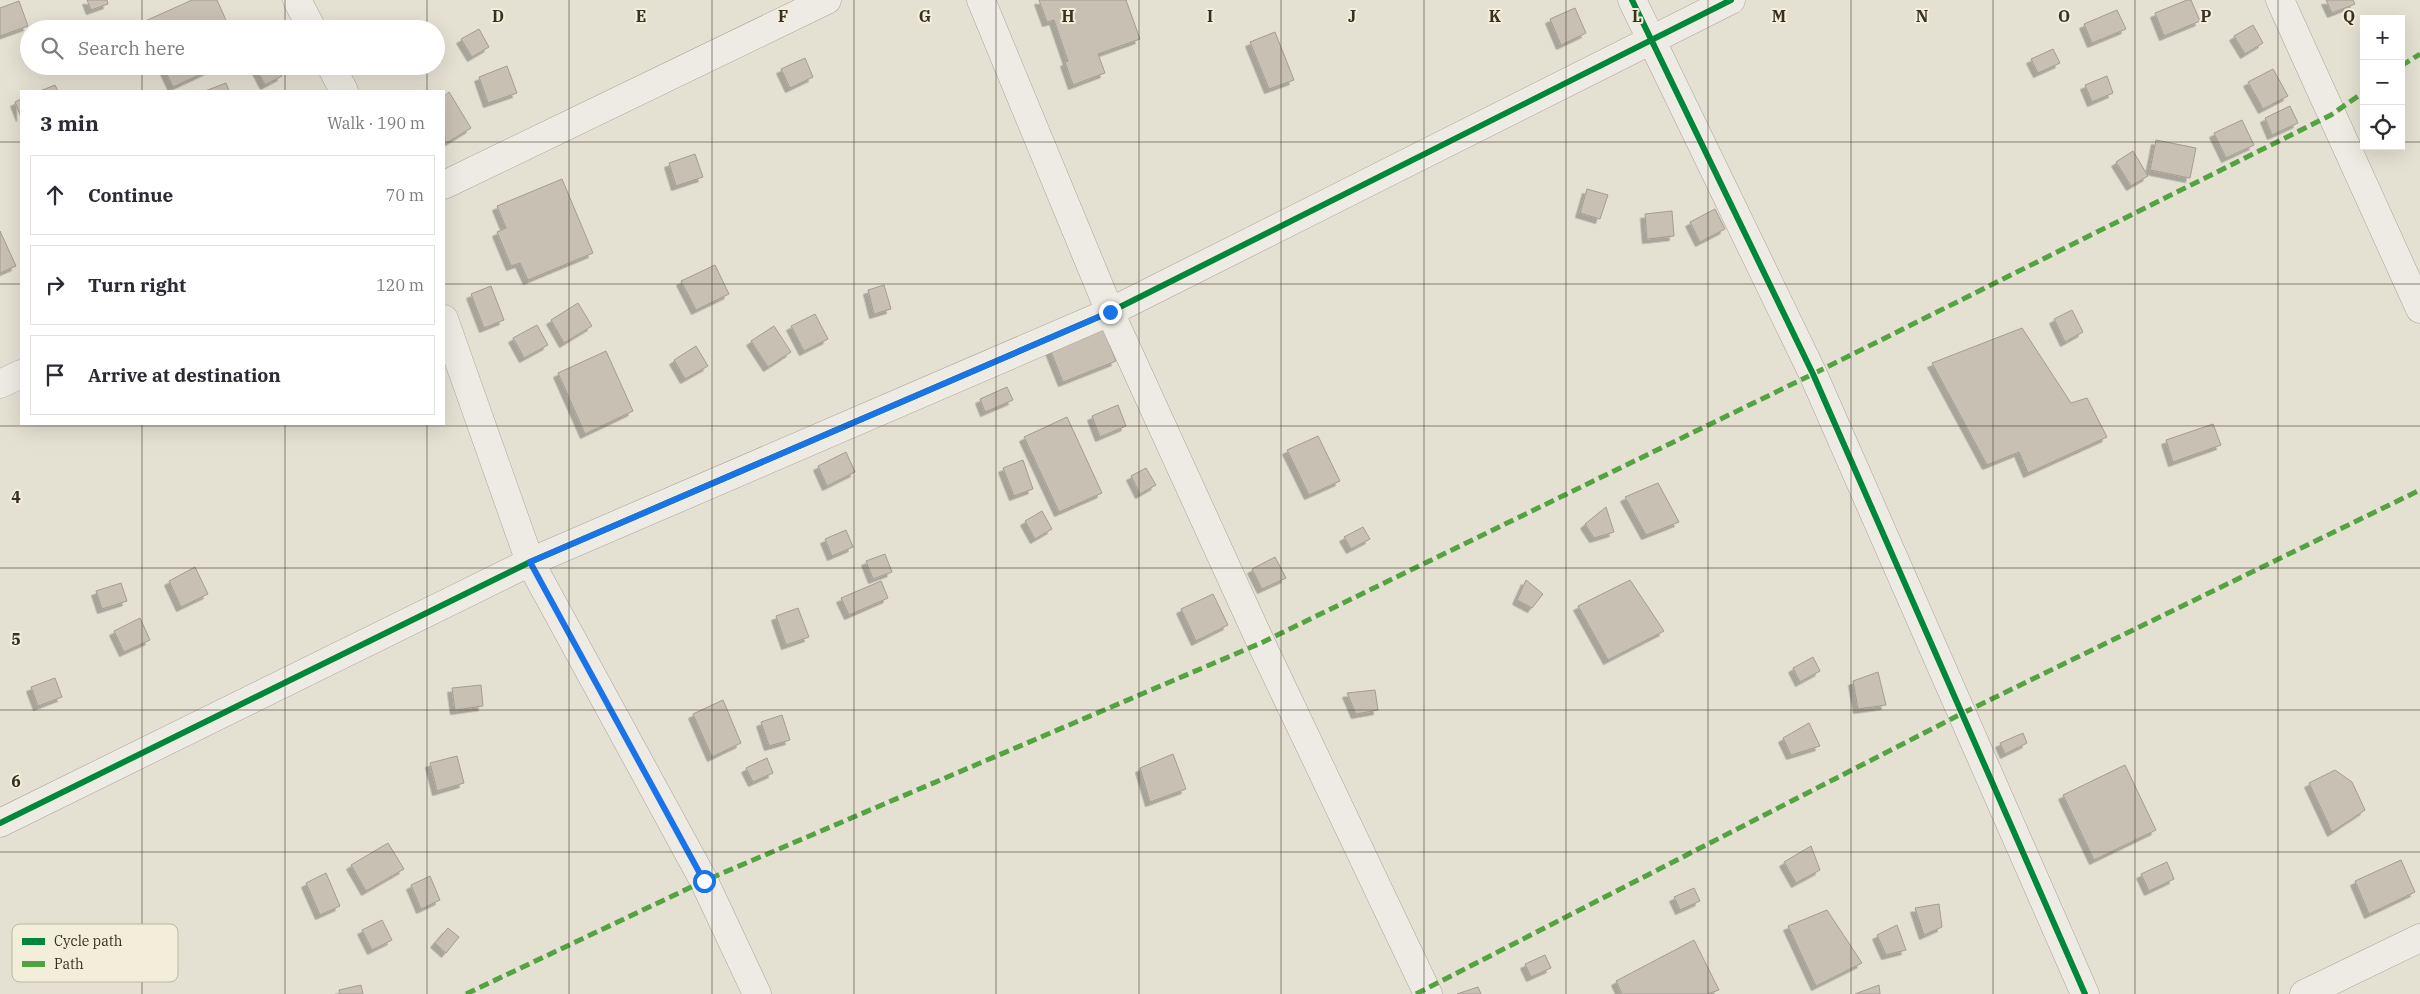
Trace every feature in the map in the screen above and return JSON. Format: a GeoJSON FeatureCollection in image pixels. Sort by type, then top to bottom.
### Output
{"type":"FeatureCollection","features":[{"type":"Feature","properties":{"kind":"street"},"geometry":{"type":"LineString","coordinates":[[297,0],[307,20]]}},
{"type":"Feature","properties":{"kind":"street"},"geometry":{"type":"LineString","coordinates":[[445,185],[827,0]]}},
{"type":"Feature","properties":{"kind":"street"},"geometry":{"type":"LineString","coordinates":[[981,0],[1110,312],[1266,652],[1428,994]]}},
{"type":"Feature","properties":{"kind":"street"},"geometry":{"type":"LineString","coordinates":[[1632,0],[1814,374],[2085,994]]}},
{"type":"Feature","properties":{"kind":"street"},"geometry":{"type":"LineString","coordinates":[[0,823],[530,562],[1110,312],[1731,0]]}},
{"type":"Feature","properties":{"kind":"street"},"geometry":{"type":"LineString","coordinates":[[2280,0],[2420,309]]}},
{"type":"Feature","properties":{"kind":"street"},"geometry":{"type":"LineString","coordinates":[[336,75],[343,90]]}},
{"type":"Feature","properties":{"kind":"street"},"geometry":{"type":"LineString","coordinates":[[445,322],[530,562],[704,881],[757,994]]}},
{"type":"Feature","properties":{"kind":"street"},"geometry":{"type":"LineString","coordinates":[[0,384],[20,374]]}},
{"type":"Feature","properties":{"kind":"street"},"geometry":{"type":"LineString","coordinates":[[2304,994],[2420,938]]}},
{"type":"Feature","properties":{"kind":"building"},"geometry":{"type":"Polygon","coordinates":[[[87,0],[107,0],[108,4],[91,10],[87,0]]]}},
{"type":"Feature","properties":{"kind":"building"},"geometry":{"type":"Polygon","coordinates":[[[192,0],[217,0],[226,20],[147,20],[192,0]]]}},
{"type":"Feature","properties":{"kind":"building"},"geometry":{"type":"Polygon","coordinates":[[[1039,0],[1126,0],[1140,39],[1098,54],[1105,73],[1073,85],[1065,62],[1068,61],[1054,20],[1047,22],[1039,0]]]}},
{"type":"Feature","properties":{"kind":"building"},"geometry":{"type":"Polygon","coordinates":[[[2191,0],[2200,21],[2164,36],[2155,13],[2191,0]]]}},
{"type":"Feature","properties":{"kind":"building"},"geometry":{"type":"Polygon","coordinates":[[[2326,0],[2353,0],[2355,4],[2332,13],[2326,0]]]}},
{"type":"Feature","properties":{"kind":"building"},"geometry":{"type":"Polygon","coordinates":[[[19,1],[26,20],[20,20],[20,29],[0,36],[0,8],[19,1]]]}},
{"type":"Feature","properties":{"kind":"building"},"geometry":{"type":"Polygon","coordinates":[[[1575,8],[1586,33],[1561,45],[1550,19],[1575,8]]]}},
{"type":"Feature","properties":{"kind":"building"},"geometry":{"type":"Polygon","coordinates":[[[2117,10],[2126,29],[2092,43],[2084,24],[2117,10]]]}},
{"type":"Feature","properties":{"kind":"building"},"geometry":{"type":"Polygon","coordinates":[[[2253,25],[2263,43],[2245,54],[2234,36],[2253,25]]]}},
{"type":"Feature","properties":{"kind":"building"},"geometry":{"type":"Polygon","coordinates":[[[479,29],[489,47],[472,57],[461,39],[479,29]]]}},
{"type":"Feature","properties":{"kind":"building"},"geometry":{"type":"Polygon","coordinates":[[[1275,32],[1294,80],[1269,89],[1250,42],[1275,32]]]}},
{"type":"Feature","properties":{"kind":"building"},"geometry":{"type":"Polygon","coordinates":[[[2053,49],[2060,63],[2038,73],[2031,59],[2053,49]]]}},
{"type":"Feature","properties":{"kind":"building"},"geometry":{"type":"Polygon","coordinates":[[[805,58],[813,77],[790,88],[781,69],[805,58]]]}},
{"type":"Feature","properties":{"kind":"building"},"geometry":{"type":"Polygon","coordinates":[[[507,66],[517,93],[488,103],[479,77],[507,66]]]}},
{"type":"Feature","properties":{"kind":"building"},"geometry":{"type":"Polygon","coordinates":[[[2273,69],[2288,96],[2263,109],[2248,82],[2273,69]]]}},
{"type":"Feature","properties":{"kind":"building"},"geometry":{"type":"Polygon","coordinates":[[[167,75],[199,75],[173,87],[167,75]]]}},
{"type":"Feature","properties":{"kind":"building"},"geometry":{"type":"Polygon","coordinates":[[[260,75],[282,75],[282,76],[265,85],[260,75]]]}},
{"type":"Feature","properties":{"kind":"building"},"geometry":{"type":"Polygon","coordinates":[[[2107,76],[2113,93],[2092,102],[2085,85],[2107,76]]]}},
{"type":"Feature","properties":{"kind":"building"},"geometry":{"type":"Polygon","coordinates":[[[226,83],[229,90],[208,90],[226,83]]]}},
{"type":"Feature","properties":{"kind":"building"},"geometry":{"type":"Polygon","coordinates":[[[55,85],[58,90],[42,90],[55,85]]]}},
{"type":"Feature","properties":{"kind":"building"},"geometry":{"type":"Polygon","coordinates":[[[449,92],[471,128],[445,144],[445,95],[449,92]]]}},
{"type":"Feature","properties":{"kind":"building"},"geometry":{"type":"Polygon","coordinates":[[[20,100],[20,114],[15,102],[20,100]]]}},
{"type":"Feature","properties":{"kind":"building"},"geometry":{"type":"Polygon","coordinates":[[[2290,106],[2298,123],[2272,135],[2265,118],[2290,106]]]}},
{"type":"Feature","properties":{"kind":"building"},"geometry":{"type":"Polygon","coordinates":[[[2242,120],[2254,145],[2226,158],[2214,133],[2242,120]]]}},
{"type":"Feature","properties":{"kind":"building"},"geometry":{"type":"Polygon","coordinates":[[[2156,140],[2196,148],[2190,178],[2150,170],[2156,140]]]}},
{"type":"Feature","properties":{"kind":"building"},"geometry":{"type":"Polygon","coordinates":[[[2133,151],[2148,176],[2131,186],[2116,162],[2133,151]]]}},
{"type":"Feature","properties":{"kind":"building"},"geometry":{"type":"Polygon","coordinates":[[[695,154],[703,177],[676,186],[669,163],[695,154]]]}},
{"type":"Feature","properties":{"kind":"building"},"geometry":{"type":"Polygon","coordinates":[[[562,179],[593,253],[528,280],[520,263],[511,266],[497,232],[506,228],[497,206],[562,179]]]}},
{"type":"Feature","properties":{"kind":"building"},"geometry":{"type":"Polygon","coordinates":[[[1587,189],[1608,195],[1600,219],[1580,213],[1587,189]]]}},
{"type":"Feature","properties":{"kind":"building"},"geometry":{"type":"Polygon","coordinates":[[[1715,209],[1725,229],[1700,242],[1690,222],[1715,209]]]}},
{"type":"Feature","properties":{"kind":"building"},"geometry":{"type":"Polygon","coordinates":[[[1672,211],[1674,236],[1647,239],[1645,214],[1672,211]]]}},
{"type":"Feature","properties":{"kind":"building"},"geometry":{"type":"Polygon","coordinates":[[[0,231],[16,266],[0,273],[0,231]]]}},
{"type":"Feature","properties":{"kind":"building"},"geometry":{"type":"Polygon","coordinates":[[[715,265],[729,294],[696,310],[681,281],[715,265]]]}},
{"type":"Feature","properties":{"kind":"building"},"geometry":{"type":"Polygon","coordinates":[[[884,285],[891,309],[874,314],[868,290],[884,285]]]}},
{"type":"Feature","properties":{"kind":"building"},"geometry":{"type":"Polygon","coordinates":[[[491,286],[504,320],[484,328],[471,294],[491,286]]]}},
{"type":"Feature","properties":{"kind":"building"},"geometry":{"type":"Polygon","coordinates":[[[578,303],[592,326],[564,343],[551,320],[578,303]]]}},
{"type":"Feature","properties":{"kind":"building"},"geometry":{"type":"Polygon","coordinates":[[[2072,310],[2083,332],[2065,342],[2054,319],[2072,310]]]}},
{"type":"Feature","properties":{"kind":"building"},"geometry":{"type":"Polygon","coordinates":[[[815,314],[828,339],[804,351],[791,326],[815,314]]]}},
{"type":"Feature","properties":{"kind":"building"},"geometry":{"type":"Polygon","coordinates":[[[537,325],[548,345],[524,358],[513,338],[537,325]]]}},
{"type":"Feature","properties":{"kind":"building"},"geometry":{"type":"Polygon","coordinates":[[[774,326],[791,352],[768,367],[751,341],[774,326]]]}},
{"type":"Feature","properties":{"kind":"building"},"geometry":{"type":"Polygon","coordinates":[[[1102,326],[1116,361],[1063,382],[1049,347],[1102,326]]]}},
{"type":"Feature","properties":{"kind":"building"},"geometry":{"type":"Polygon","coordinates":[[[2022,328],[2071,403],[2087,398],[2107,437],[2028,473],[2019,452],[1987,465],[1932,363],[2022,328]]]}},
{"type":"Feature","properties":{"kind":"building"},"geometry":{"type":"Polygon","coordinates":[[[696,346],[708,366],[685,379],[674,360],[696,346]]]}},
{"type":"Feature","properties":{"kind":"building"},"geometry":{"type":"Polygon","coordinates":[[[606,351],[633,411],[585,434],[558,373],[606,351]]]}},
{"type":"Feature","properties":{"kind":"building"},"geometry":{"type":"Polygon","coordinates":[[[1007,387],[1013,400],[985,412],[980,399],[1007,387]]]}},
{"type":"Feature","properties":{"kind":"building"},"geometry":{"type":"Polygon","coordinates":[[[1118,405],[1126,426],[1100,437],[1092,416],[1118,405]]]}},
{"type":"Feature","properties":{"kind":"building"},"geometry":{"type":"Polygon","coordinates":[[[1067,417],[1102,493],[1059,512],[1024,437],[1067,417]]]}},
{"type":"Feature","properties":{"kind":"building"},"geometry":{"type":"Polygon","coordinates":[[[2213,424],[2221,445],[2173,462],[2166,440],[2213,424]]]}},
{"type":"Feature","properties":{"kind":"building"},"geometry":{"type":"Polygon","coordinates":[[[1318,436],[1340,481],[1309,495],[1287,450],[1318,436]]]}},
{"type":"Feature","properties":{"kind":"building"},"geometry":{"type":"Polygon","coordinates":[[[846,452],[855,472],[827,486],[818,466],[846,452]]]}},
{"type":"Feature","properties":{"kind":"building"},"geometry":{"type":"Polygon","coordinates":[[[1023,460],[1033,489],[1014,496],[1003,468],[1023,460]]]}},
{"type":"Feature","properties":{"kind":"building"},"geometry":{"type":"Polygon","coordinates":[[[1146,468],[1156,485],[1140,494],[1131,476],[1146,468]]]}},
{"type":"Feature","properties":{"kind":"building"},"geometry":{"type":"Polygon","coordinates":[[[1658,483],[1679,522],[1646,535],[1625,497],[1658,483]]]}},
{"type":"Feature","properties":{"kind":"building"},"geometry":{"type":"Polygon","coordinates":[[[1606,507],[1614,532],[1594,538],[1585,524],[1606,507]]]}},
{"type":"Feature","properties":{"kind":"building"},"geometry":{"type":"Polygon","coordinates":[[[1042,511],[1052,529],[1035,539],[1025,521],[1042,511]]]}},
{"type":"Feature","properties":{"kind":"building"},"geometry":{"type":"Polygon","coordinates":[[[1363,527],[1370,539],[1351,549],[1344,537],[1363,527]]]}},
{"type":"Feature","properties":{"kind":"building"},"geometry":{"type":"Polygon","coordinates":[[[846,530],[853,547],[832,556],[825,539],[846,530]]]}},
{"type":"Feature","properties":{"kind":"building"},"geometry":{"type":"Polygon","coordinates":[[[885,554],[892,572],[873,579],[866,561],[885,554]]]}},
{"type":"Feature","properties":{"kind":"building"},"geometry":{"type":"Polygon","coordinates":[[[1275,557],[1286,578],[1262,589],[1252,569],[1275,557]]]}},
{"type":"Feature","properties":{"kind":"building"},"geometry":{"type":"Polygon","coordinates":[[[195,567],[208,594],[181,607],[169,581],[195,567]]]}},
{"type":"Feature","properties":{"kind":"building"},"geometry":{"type":"Polygon","coordinates":[[[1526,580],[1543,594],[1532,608],[1517,600],[1526,580]]]}},
{"type":"Feature","properties":{"kind":"building"},"geometry":{"type":"Polygon","coordinates":[[[1630,580],[1664,631],[1608,660],[1578,606],[1630,580]]]}},
{"type":"Feature","properties":{"kind":"building"},"geometry":{"type":"Polygon","coordinates":[[[881,581],[888,598],[849,615],[841,598],[881,581]]]}},
{"type":"Feature","properties":{"kind":"building"},"geometry":{"type":"Polygon","coordinates":[[[121,583],[127,601],[102,609],[96,591],[121,583]]]}},
{"type":"Feature","properties":{"kind":"building"},"geometry":{"type":"Polygon","coordinates":[[[1213,594],[1228,625],[1196,641],[1181,609],[1213,594]]]}},
{"type":"Feature","properties":{"kind":"building"},"geometry":{"type":"Polygon","coordinates":[[[798,608],[809,637],[786,645],[776,616],[798,608]]]}},
{"type":"Feature","properties":{"kind":"building"},"geometry":{"type":"Polygon","coordinates":[[[140,618],[150,640],[124,652],[114,631],[140,618]]]}},
{"type":"Feature","properties":{"kind":"building"},"geometry":{"type":"Polygon","coordinates":[[[1813,657],[1820,671],[1800,682],[1793,668],[1813,657]]]}},
{"type":"Feature","properties":{"kind":"building"},"geometry":{"type":"Polygon","coordinates":[[[1878,672],[1886,705],[1858,709],[1853,681],[1878,672]]]}},
{"type":"Feature","properties":{"kind":"building"},"geometry":{"type":"Polygon","coordinates":[[[55,678],[62,697],[38,706],[31,687],[55,678]]]}},
{"type":"Feature","properties":{"kind":"building"},"geometry":{"type":"Polygon","coordinates":[[[481,685],[483,706],[455,710],[452,688],[481,685]]]}},
{"type":"Feature","properties":{"kind":"building"},"geometry":{"type":"Polygon","coordinates":[[[1375,690],[1378,710],[1356,714],[1347,693],[1375,690]]]}},
{"type":"Feature","properties":{"kind":"building"},"geometry":{"type":"Polygon","coordinates":[[[723,700],[741,743],[712,757],[693,714],[723,700]]]}},
{"type":"Feature","properties":{"kind":"building"},"geometry":{"type":"Polygon","coordinates":[[[782,715],[790,740],[769,746],[761,722],[782,715]]]}},
{"type":"Feature","properties":{"kind":"building"},"geometry":{"type":"Polygon","coordinates":[[[1809,723],[1820,746],[1791,755],[1783,738],[1809,723]]]}},
{"type":"Feature","properties":{"kind":"building"},"geometry":{"type":"Polygon","coordinates":[[[2023,733],[2027,743],[2005,754],[2000,743],[2023,733]]]}},
{"type":"Feature","properties":{"kind":"building"},"geometry":{"type":"Polygon","coordinates":[[[1173,754],[1186,789],[1150,802],[1140,768],[1173,754]]]}},
{"type":"Feature","properties":{"kind":"building"},"geometry":{"type":"Polygon","coordinates":[[[457,756],[464,783],[437,791],[430,763],[457,756]]]}},
{"type":"Feature","properties":{"kind":"building"},"geometry":{"type":"Polygon","coordinates":[[[767,758],[773,773],[753,782],[746,768],[767,758]]]}},
{"type":"Feature","properties":{"kind":"building"},"geometry":{"type":"Polygon","coordinates":[[[2125,765],[2156,830],[2094,860],[2063,795],[2125,765]]]}},
{"type":"Feature","properties":{"kind":"building"},"geometry":{"type":"Polygon","coordinates":[[[2335,770],[2352,782],[2365,810],[2332,832],[2309,783],[2335,770]]]}},
{"type":"Feature","properties":{"kind":"building"},"geometry":{"type":"Polygon","coordinates":[[[388,843],[404,869],[366,891],[351,865],[388,843]]]}},
{"type":"Feature","properties":{"kind":"building"},"geometry":{"type":"Polygon","coordinates":[[[1811,846],[1820,870],[1796,883],[1784,862],[1811,846]]]}},
{"type":"Feature","properties":{"kind":"building"},"geometry":{"type":"Polygon","coordinates":[[[2401,860],[2415,892],[2369,914],[2355,881],[2401,860]]]}},
{"type":"Feature","properties":{"kind":"building"},"geometry":{"type":"Polygon","coordinates":[[[2167,862],[2174,879],[2149,891],[2141,874],[2167,862]]]}},
{"type":"Feature","properties":{"kind":"building"},"geometry":{"type":"Polygon","coordinates":[[[326,873],[340,906],[320,915],[306,883],[326,873]]]}},
{"type":"Feature","properties":{"kind":"building"},"geometry":{"type":"Polygon","coordinates":[[[430,876],[440,900],[421,909],[411,885],[430,876]]]}},
{"type":"Feature","properties":{"kind":"building"},"geometry":{"type":"Polygon","coordinates":[[[1694,888],[1700,901],[1680,910],[1674,897],[1694,888]]]}},
{"type":"Feature","properties":{"kind":"building"},"geometry":{"type":"Polygon","coordinates":[[[1939,904],[1942,927],[1924,935],[1915,908],[1939,904]]]}},
{"type":"Feature","properties":{"kind":"building"},"geometry":{"type":"Polygon","coordinates":[[[1827,910],[1862,963],[1816,986],[1788,926],[1827,910]]]}},
{"type":"Feature","properties":{"kind":"building"},"geometry":{"type":"Polygon","coordinates":[[[382,920],[392,940],[372,950],[362,930],[382,920]]]}},
{"type":"Feature","properties":{"kind":"building"},"geometry":{"type":"Polygon","coordinates":[[[1897,925],[1906,950],[1886,955],[1877,935],[1897,925]]]}},
{"type":"Feature","properties":{"kind":"building"},"geometry":{"type":"Polygon","coordinates":[[[448,928],[459,937],[446,953],[435,943],[448,928]]]}},
{"type":"Feature","properties":{"kind":"building"},"geometry":{"type":"Polygon","coordinates":[[[1694,940],[1719,990],[1707,994],[1622,994],[1616,981],[1694,940]]]}},
{"type":"Feature","properties":{"kind":"building"},"geometry":{"type":"Polygon","coordinates":[[[1545,955],[1551,968],[1531,977],[1525,964],[1545,955]]]}},
{"type":"Feature","properties":{"kind":"building"},"geometry":{"type":"Polygon","coordinates":[[[361,985],[363,994],[340,994],[339,990],[361,985]]]}},
{"type":"Feature","properties":{"kind":"building"},"geometry":{"type":"Polygon","coordinates":[[[1879,985],[1880,994],[1855,994],[1879,985]]]}},
{"type":"Feature","properties":{"kind":"building"},"geometry":{"type":"Polygon","coordinates":[[[1478,987],[1481,994],[1457,994],[1478,987]]]}},
{"type":"Feature","properties":{"kind":"marked path"},"geometry":{"type":"LineString","coordinates":[[2405,63],[2420,54]]}},
{"type":"Feature","properties":{"kind":"marked path"},"geometry":{"type":"LineString","coordinates":[[466,994],[704,881],[1261,643],[1813,374],[2331,115],[2360,95]]}},
{"type":"Feature","properties":{"kind":"marked path"},"geometry":{"type":"LineString","coordinates":[[1416,994],[1963,713],[2420,490]]}},
{"type":"Feature","properties":{"kind":"cycle path"},"geometry":{"type":"LineString","coordinates":[[1632,0],[1813,374],[2085,994]]}},
{"type":"Feature","properties":{"kind":"cycle path"},"geometry":{"type":"LineString","coordinates":[[0,823],[530,562],[1110,312],[1731,0]]}},
{"type":"Feature","properties":{"kind":"route"},"geometry":{"type":"LineString","coordinates":[[704,881],[530,562],[1110,312]]}}]}
